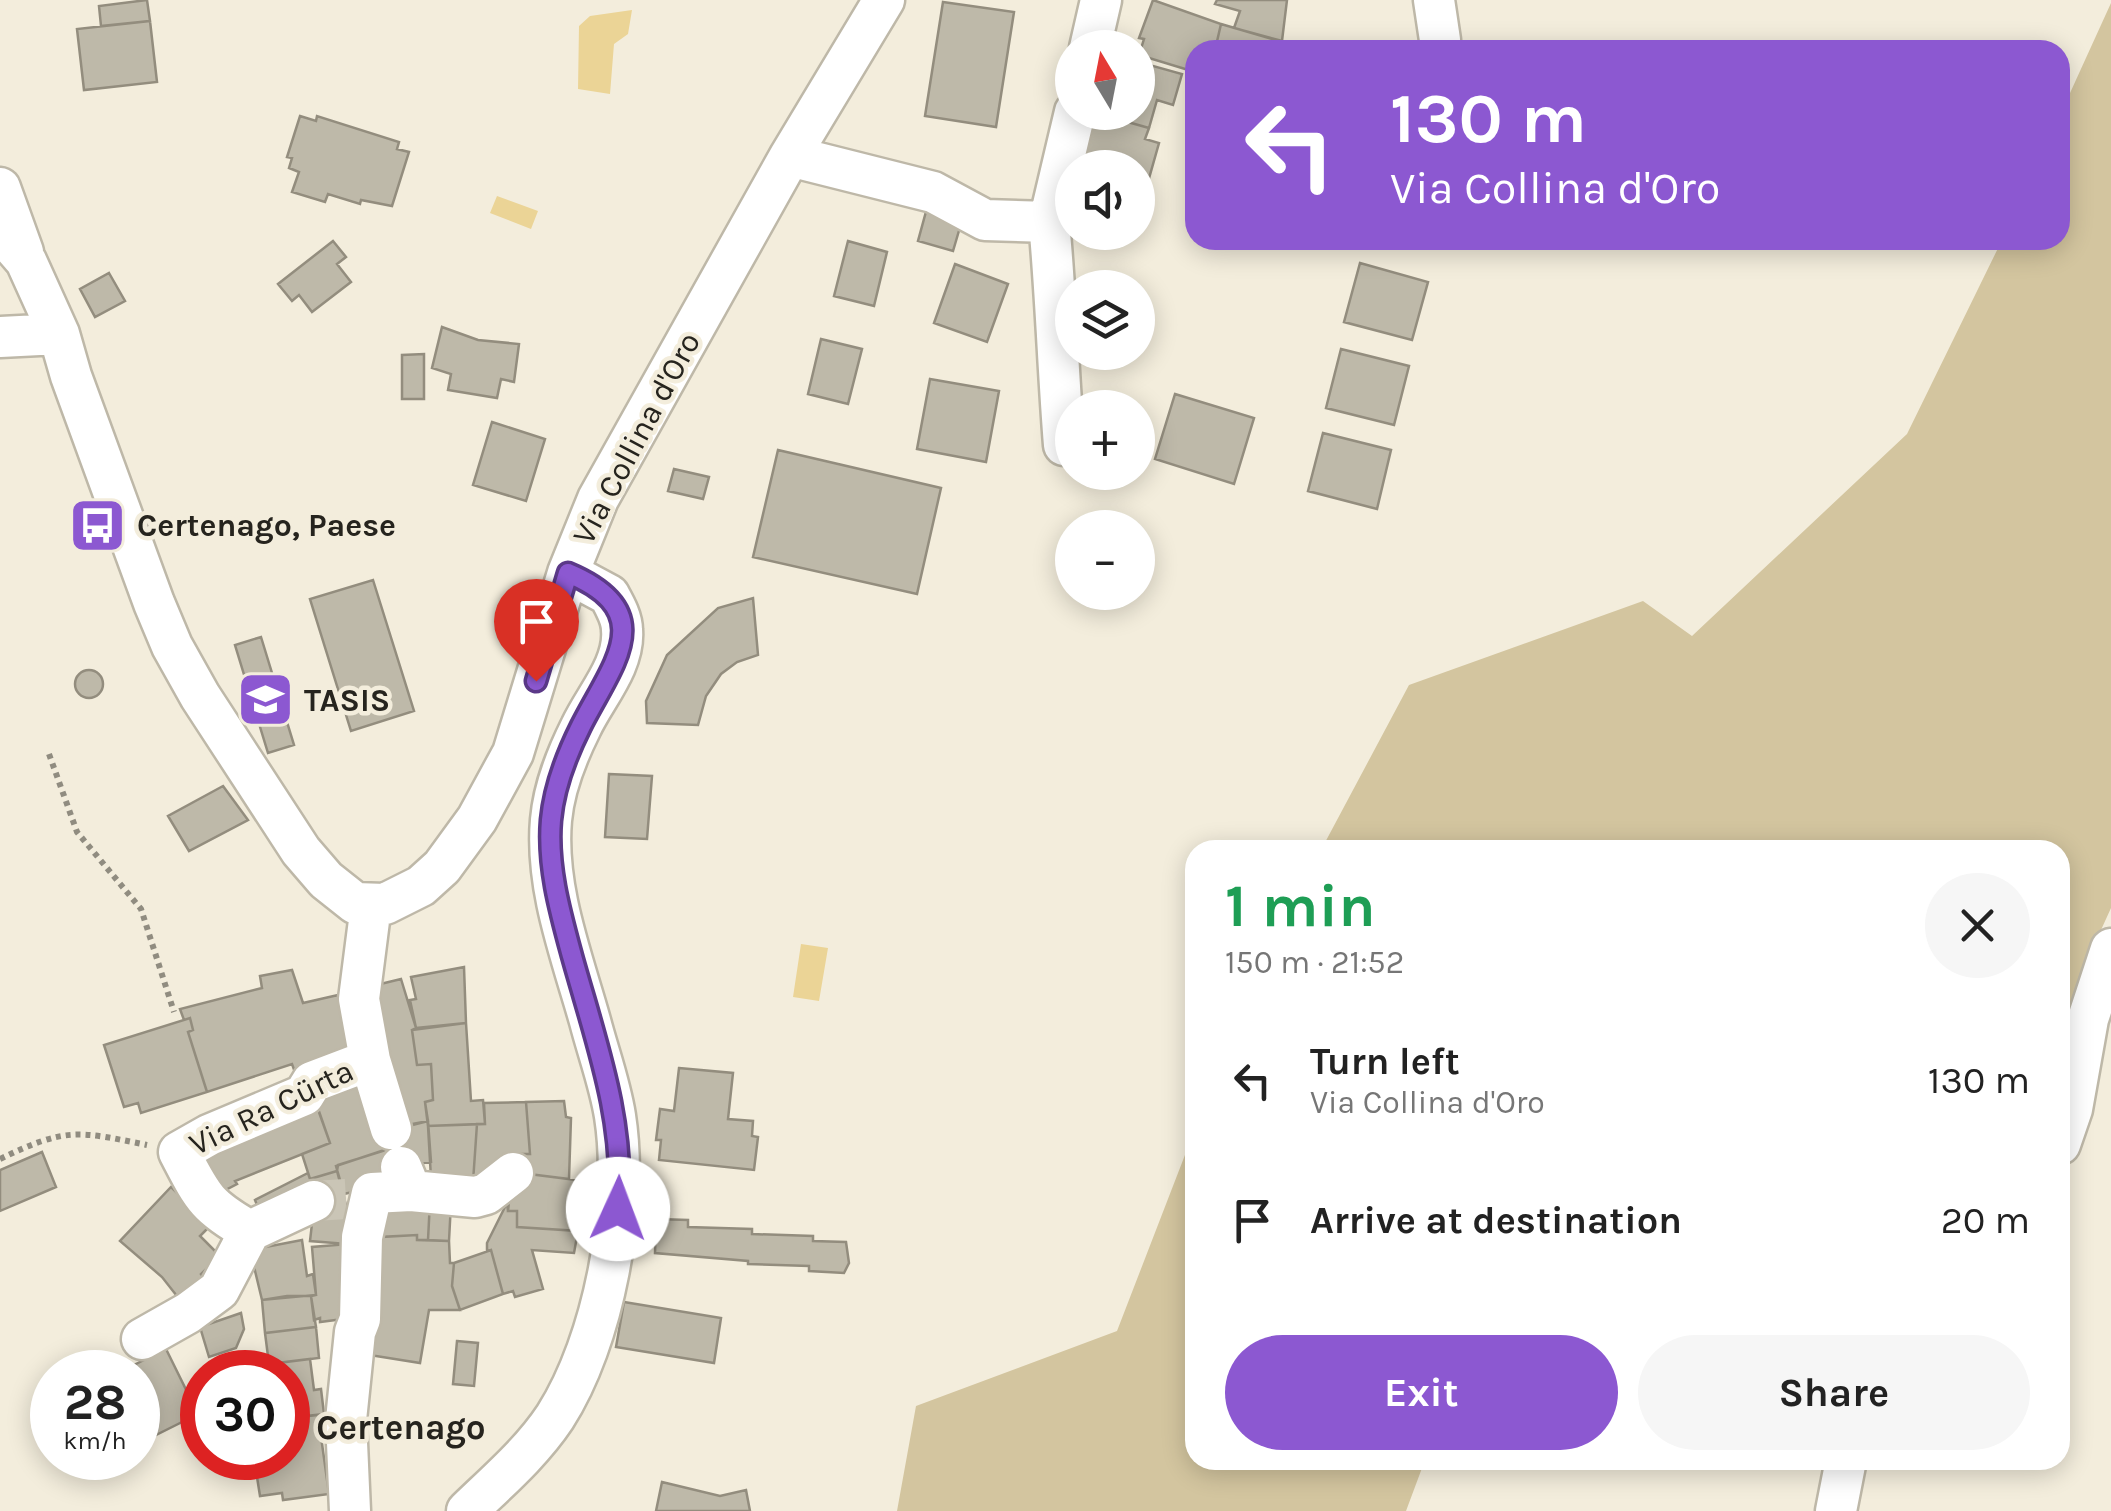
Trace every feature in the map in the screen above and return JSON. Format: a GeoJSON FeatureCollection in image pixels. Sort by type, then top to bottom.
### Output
{"type":"FeatureCollection","features":[{"type":"Feature","properties":{"kind":"street","name":"Via Collina d'Oro"},"geometry":{"type":"LineString","coordinates":[[371,906],[400,899],[442,866],[477,818],[514,753],[568,573],[598,499],[790,156],[884,0]]}},
{"type":"Feature","properties":{"kind":"street"},"geometry":{"type":"LineString","coordinates":[[1094,30],[1101,0]]}},
{"type":"Feature","properties":{"kind":"street"},"geometry":{"type":"LineString","coordinates":[[1434,0],[1440,40]]}},
{"type":"Feature","properties":{"kind":"street"},"geometry":{"type":"LineString","coordinates":[[1059,390],[1058,311],[1049,222],[1071,130]]}},
{"type":"Feature","properties":{"kind":"street"},"geometry":{"type":"LineString","coordinates":[[790,156],[932,192],[985,220],[1049,222]]}},
{"type":"Feature","properties":{"kind":"street"},"geometry":{"type":"LineString","coordinates":[[0,188],[13,246],[59,334],[71,376],[172,646],[300,851],[344,896],[371,906],[359,988],[370,1060],[372,1180],[362,1237],[360,1319],[355,1332],[346,1420],[350,1511]]}},
{"type":"Feature","properties":{"kind":"street"},"geometry":{"type":"LineString","coordinates":[[0,337],[59,334]]}},
{"type":"Feature","properties":{"kind":"street"},"geometry":{"type":"LineString","coordinates":[[467,1511],[531,1449],[570,1390],[596,1320],[615,1237],[620,1182],[615,1114],[558,906],[551,823],[556,786],[567,756],[616,664],[622,629],[609,595],[568,573]]}},
{"type":"Feature","properties":{"kind":"street"},"geometry":{"type":"LineString","coordinates":[[2070,1115],[2093,1002],[2111,949]]}},
{"type":"Feature","properties":{"kind":"street","name":"Via Ra Cürta"},"geometry":{"type":"LineString","coordinates":[[179,1152],[208,1135],[304,1096],[312,1082],[370,1060]]}},
{"type":"Feature","properties":{"kind":"street"},"geometry":{"type":"LineString","coordinates":[[179,1152],[205,1201],[218,1213],[250,1230]]}},
{"type":"Feature","properties":{"kind":"street"},"geometry":{"type":"LineString","coordinates":[[142,1338],[188,1313],[219,1290],[250,1230],[372,1180],[475,1198],[512,1174]]}},
{"type":"Feature","properties":{"kind":"street"},"geometry":{"type":"LineString","coordinates":[[1836,1511],[1844,1470]]}},
{"type":"Feature","properties":{"kind":"path"},"geometry":{"type":"LineString","coordinates":[[49,754],[77,832],[141,910],[174,1012]]}},
{"type":"Feature","properties":{"kind":"path","name":"Via Ra Cürta"},"geometry":{"type":"LineString","coordinates":[[0,1159],[34,1142],[78,1132],[179,1152]]}},
{"type":"Feature","properties":{"kind":"shaded area"},"geometry":{"type":"Polygon","coordinates":[[[2111,3],[2111,908],[2091,952],[2070,1037],[2070,840],[1326,840],[1409,685],[1643,601],[1692,636],[1907,434],[1997,250],[2070,250],[2070,93],[2111,3]]]}},
{"type":"Feature","properties":{"kind":"shaded area"},"geometry":{"type":"Polygon","coordinates":[[[632,10],[628,34],[614,44],[610,94],[578,89],[579,26],[590,16],[632,10]]]}},
{"type":"Feature","properties":{"kind":"shaded area"},"geometry":{"type":"Polygon","coordinates":[[[497,196],[538,211],[531,229],[490,213],[497,196]]]}},
{"type":"Feature","properties":{"kind":"shaded area"},"geometry":{"type":"Polygon","coordinates":[[[801,944],[828,948],[819,1001],[793,997],[801,944]]]}},
{"type":"Feature","properties":{"kind":"shaded area"},"geometry":{"type":"Polygon","coordinates":[[[1185,1155],[1185,1470],[1421,1470],[1406,1511],[897,1511],[916,1406],[1117,1331],[1185,1155]]]}},
{"type":"Feature","properties":{"kind":"building"},"geometry":{"type":"Polygon","coordinates":[[[147,0],[150,21],[101,26],[99,6],[147,0]]]}},
{"type":"Feature","properties":{"kind":"building"},"geometry":{"type":"Polygon","coordinates":[[[1153,0],[1221,24],[1217,40],[1185,40],[1185,69],[1155,60],[1155,30],[1142,30],[1153,0]]]}},
{"type":"Feature","properties":{"kind":"building"},"geometry":{"type":"Polygon","coordinates":[[[1217,0],[1287,0],[1282,40],[1234,28],[1240,11],[1215,4],[1217,0]]]}},
{"type":"Feature","properties":{"kind":"building"},"geometry":{"type":"Polygon","coordinates":[[[943,2],[1014,12],[996,127],[925,116],[943,2]]]}},
{"type":"Feature","properties":{"kind":"building"},"geometry":{"type":"Polygon","coordinates":[[[150,21],[157,82],[84,90],[77,29],[150,21]]]}},
{"type":"Feature","properties":{"kind":"building"},"geometry":{"type":"Polygon","coordinates":[[[1221,24],[1276,40],[1217,40],[1221,24]]]}},
{"type":"Feature","properties":{"kind":"building"},"geometry":{"type":"Polygon","coordinates":[[[1155,67],[1182,74],[1173,105],[1157,100],[1155,107],[1155,67]]]}},
{"type":"Feature","properties":{"kind":"building"},"geometry":{"type":"Polygon","coordinates":[[[300,116],[316,121],[317,116],[399,142],[397,149],[409,152],[392,206],[361,200],[360,204],[328,194],[325,202],[292,192],[299,172],[289,168],[292,158],[287,157],[300,116]]]}},
{"type":"Feature","properties":{"kind":"building"},"geometry":{"type":"Polygon","coordinates":[[[1085,130],[1148,130],[1145,139],[1159,143],[1155,157],[1155,150],[1080,150],[1085,130]]]}},
{"type":"Feature","properties":{"kind":"building"},"geometry":{"type":"Polygon","coordinates":[[[927,208],[963,217],[953,251],[918,241],[927,208]]]}},
{"type":"Feature","properties":{"kind":"building"},"geometry":{"type":"Polygon","coordinates":[[[333,241],[346,257],[337,264],[351,282],[312,312],[299,295],[292,301],[278,284],[333,241]]]}},
{"type":"Feature","properties":{"kind":"building"},"geometry":{"type":"Polygon","coordinates":[[[848,241],[887,252],[874,306],[834,296],[848,241]]]}},
{"type":"Feature","properties":{"kind":"building"},"geometry":{"type":"Polygon","coordinates":[[[1360,263],[1428,282],[1412,340],[1344,322],[1360,263]]]}},
{"type":"Feature","properties":{"kind":"building"},"geometry":{"type":"Polygon","coordinates":[[[955,264],[1008,284],[987,342],[934,323],[955,264]]]}},
{"type":"Feature","properties":{"kind":"building"},"geometry":{"type":"Polygon","coordinates":[[[109,273],[125,301],[95,317],[80,289],[109,273]]]}},
{"type":"Feature","properties":{"kind":"building"},"geometry":{"type":"Polygon","coordinates":[[[442,327],[478,340],[519,344],[514,382],[501,379],[497,398],[448,390],[451,374],[432,368],[442,327]]]}},
{"type":"Feature","properties":{"kind":"building"},"geometry":{"type":"Polygon","coordinates":[[[821,339],[862,349],[848,404],[808,394],[821,339]]]}},
{"type":"Feature","properties":{"kind":"building"},"geometry":{"type":"Polygon","coordinates":[[[1341,349],[1409,366],[1394,425],[1326,408],[1341,349]]]}},
{"type":"Feature","properties":{"kind":"building"},"geometry":{"type":"Polygon","coordinates":[[[424,354],[424,399],[402,399],[402,355],[424,354]]]}},
{"type":"Feature","properties":{"kind":"building"},"geometry":{"type":"Polygon","coordinates":[[[930,379],[999,391],[986,462],[917,449],[930,379]]]}},
{"type":"Feature","properties":{"kind":"building"},"geometry":{"type":"Polygon","coordinates":[[[1175,394],[1254,418],[1234,484],[1155,459],[1175,394]]]}},
{"type":"Feature","properties":{"kind":"building"},"geometry":{"type":"Polygon","coordinates":[[[492,422],[545,439],[526,501],[473,485],[492,422]]]}},
{"type":"Feature","properties":{"kind":"building"},"geometry":{"type":"Polygon","coordinates":[[[1323,433],[1391,450],[1377,509],[1308,491],[1323,433]]]}},
{"type":"Feature","properties":{"kind":"building"},"geometry":{"type":"Polygon","coordinates":[[[778,450],[941,488],[917,594],[753,557],[778,450]]]}},
{"type":"Feature","properties":{"kind":"building"},"geometry":{"type":"Polygon","coordinates":[[[674,469],[709,477],[703,499],[668,491],[674,469]]]}},
{"type":"Feature","properties":{"kind":"building"},"geometry":{"type":"Polygon","coordinates":[[[373,580],[414,711],[351,731],[310,599],[373,580]]]}},
{"type":"Feature","properties":{"kind":"building"},"geometry":{"type":"Polygon","coordinates":[[[753,598],[758,655],[737,662],[721,674],[706,696],[698,725],[647,723],[646,701],[667,655],[718,608],[753,598]]]}},
{"type":"Feature","properties":{"kind":"building"},"geometry":{"type":"Polygon","coordinates":[[[261,637],[294,745],[268,753],[235,645],[261,637]]]}},
{"type":"Feature","properties":{"kind":"building"},"geometry":{"type":"Polygon","coordinates":[[[89,670],[99,674],[103,684],[99,694],[89,698],[79,694],[75,684],[79,674],[89,670]]]}},
{"type":"Feature","properties":{"kind":"building"},"geometry":{"type":"Polygon","coordinates":[[[609,774],[652,776],[647,839],[605,837],[609,774]]]}},
{"type":"Feature","properties":{"kind":"building"},"geometry":{"type":"Polygon","coordinates":[[[223,786],[248,820],[189,851],[168,816],[223,786]]]}},
{"type":"Feature","properties":{"kind":"building"},"geometry":{"type":"Polygon","coordinates":[[[464,967],[466,1023],[416,1028],[410,1000],[416,999],[411,977],[464,967]]]}},
{"type":"Feature","properties":{"kind":"building"},"geometry":{"type":"Polygon","coordinates":[[[292,970],[303,1003],[338,995],[357,1060],[296,1075],[292,1064],[207,1092],[188,1032],[193,1030],[190,1018],[184,1020],[180,1009],[262,988],[260,976],[292,970]]]}},
{"type":"Feature","properties":{"kind":"building"},"geometry":{"type":"Polygon","coordinates":[[[401,979],[416,1028],[412,1030],[417,1065],[431,1064],[433,1100],[425,1102],[428,1121],[397,1129],[364,988],[401,979]]]}},
{"type":"Feature","properties":{"kind":"building"},"geometry":{"type":"Polygon","coordinates":[[[190,1018],[193,1030],[188,1032],[207,1092],[141,1113],[138,1103],[124,1107],[104,1045],[190,1018]]]}},
{"type":"Feature","properties":{"kind":"building"},"geometry":{"type":"Polygon","coordinates":[[[466,1023],[471,1101],[483,1100],[485,1124],[428,1126],[425,1102],[433,1100],[431,1064],[417,1065],[412,1030],[466,1023]]]}},
{"type":"Feature","properties":{"kind":"building"},"geometry":{"type":"Polygon","coordinates":[[[679,1068],[733,1073],[728,1119],[753,1121],[752,1136],[758,1137],[754,1170],[659,1160],[661,1140],[656,1140],[660,1109],[674,1111],[679,1068]]]}},
{"type":"Feature","properties":{"kind":"building"},"geometry":{"type":"Polygon","coordinates":[[[360,1074],[386,1150],[338,1165],[337,1171],[310,1179],[302,1154],[330,1143],[315,1101],[360,1074]]]}},
{"type":"Feature","properties":{"kind":"building"},"geometry":{"type":"Polygon","coordinates":[[[314,1097],[330,1143],[235,1181],[237,1184],[210,1198],[193,1153],[314,1097]]]}},
{"type":"Feature","properties":{"kind":"building"},"geometry":{"type":"Polygon","coordinates":[[[564,1101],[566,1117],[571,1118],[569,1179],[529,1174],[520,1169],[520,1154],[530,1154],[526,1102],[564,1101]]]}},
{"type":"Feature","properties":{"kind":"building"},"geometry":{"type":"Polygon","coordinates":[[[526,1102],[530,1154],[520,1154],[520,1169],[473,1182],[477,1124],[485,1124],[484,1103],[526,1102]]]}},
{"type":"Feature","properties":{"kind":"building"},"geometry":{"type":"Polygon","coordinates":[[[428,1121],[431,1162],[396,1167],[381,1130],[428,1121]]]}},
{"type":"Feature","properties":{"kind":"building"},"geometry":{"type":"Polygon","coordinates":[[[477,1124],[473,1182],[431,1178],[428,1126],[477,1124]]]}},
{"type":"Feature","properties":{"kind":"building"},"geometry":{"type":"Polygon","coordinates":[[[390,1148],[400,1181],[344,1194],[336,1166],[390,1148]]]}},
{"type":"Feature","properties":{"kind":"building"},"geometry":{"type":"Polygon","coordinates":[[[42,1152],[56,1187],[0,1211],[0,1170],[42,1152]]]}},
{"type":"Feature","properties":{"kind":"building"},"geometry":{"type":"Polygon","coordinates":[[[337,1171],[347,1209],[314,1206],[310,1179],[337,1171]]]}},
{"type":"Feature","properties":{"kind":"building"},"geometry":{"type":"Polygon","coordinates":[[[308,1173],[314,1191],[261,1215],[255,1200],[308,1173]]]}},
{"type":"Feature","properties":{"kind":"building"},"geometry":{"type":"Polygon","coordinates":[[[529,1174],[584,1181],[578,1231],[517,1227],[517,1211],[508,1211],[511,1183],[529,1174]]]}},
{"type":"Feature","properties":{"kind":"building"},"geometry":{"type":"Polygon","coordinates":[[[171,1187],[211,1225],[200,1236],[220,1256],[201,1274],[209,1284],[184,1305],[162,1277],[120,1241],[171,1187]]]}},
{"type":"Feature","properties":{"kind":"building"},"geometry":{"type":"Polygon","coordinates":[[[430,1201],[451,1203],[449,1241],[428,1240],[430,1201]]]}},
{"type":"Feature","properties":{"kind":"building"},"geometry":{"type":"Polygon","coordinates":[[[430,1201],[428,1240],[417,1240],[417,1235],[378,1237],[378,1206],[430,1201]]]}},
{"type":"Feature","properties":{"kind":"building"},"geometry":{"type":"Polygon","coordinates":[[[507,1203],[508,1211],[517,1211],[517,1227],[578,1231],[574,1253],[532,1250],[543,1289],[515,1297],[513,1291],[503,1294],[491,1250],[487,1251],[487,1243],[507,1203]]]}},
{"type":"Feature","properties":{"kind":"building"},"geometry":{"type":"Polygon","coordinates":[[[314,1206],[362,1210],[359,1245],[310,1241],[314,1206]]]}},
{"type":"Feature","properties":{"kind":"building"},"geometry":{"type":"Polygon","coordinates":[[[656,1219],[688,1220],[688,1227],[752,1229],[752,1234],[813,1236],[813,1241],[846,1242],[849,1263],[844,1273],[809,1271],[809,1266],[748,1264],[655,1253],[656,1219]]]}},
{"type":"Feature","properties":{"kind":"building"},"geometry":{"type":"Polygon","coordinates":[[[417,1235],[417,1240],[449,1241],[450,1263],[454,1263],[452,1286],[460,1310],[429,1310],[420,1363],[357,1353],[364,1238],[417,1235]]]}},
{"type":"Feature","properties":{"kind":"building"},"geometry":{"type":"Polygon","coordinates":[[[302,1240],[307,1276],[313,1274],[316,1295],[262,1300],[250,1250],[302,1240]]]}},
{"type":"Feature","properties":{"kind":"building"},"geometry":{"type":"Polygon","coordinates":[[[348,1244],[359,1317],[314,1320],[312,1247],[348,1244]]]}},
{"type":"Feature","properties":{"kind":"building"},"geometry":{"type":"Polygon","coordinates":[[[491,1250],[503,1294],[460,1310],[452,1286],[454,1263],[491,1250]]]}},
{"type":"Feature","properties":{"kind":"building"},"geometry":{"type":"Polygon","coordinates":[[[311,1296],[316,1327],[265,1333],[262,1300],[311,1296]]]}},
{"type":"Feature","properties":{"kind":"building"},"geometry":{"type":"Polygon","coordinates":[[[624,1302],[721,1318],[714,1363],[616,1347],[624,1302]]]}},
{"type":"Feature","properties":{"kind":"building"},"geometry":{"type":"Polygon","coordinates":[[[241,1313],[244,1329],[236,1348],[207,1350],[200,1327],[241,1313]]]}},
{"type":"Feature","properties":{"kind":"building"},"geometry":{"type":"Polygon","coordinates":[[[316,1327],[319,1358],[310,1359],[310,1350],[267,1350],[265,1333],[316,1327]]]}},
{"type":"Feature","properties":{"kind":"building"},"geometry":{"type":"Polygon","coordinates":[[[457,1341],[478,1343],[474,1386],[453,1384],[457,1341]]]}},
{"type":"Feature","properties":{"kind":"building"},"geometry":{"type":"Polygon","coordinates":[[[166,1349],[180,1377],[180,1423],[160,1433],[160,1352],[166,1349]]]}},
{"type":"Feature","properties":{"kind":"building"},"geometry":{"type":"Polygon","coordinates":[[[310,1359],[314,1390],[321,1389],[324,1414],[310,1416],[310,1359]]]}},
{"type":"Feature","properties":{"kind":"building"},"geometry":{"type":"Polygon","coordinates":[[[318,1415],[329,1494],[283,1500],[282,1493],[260,1496],[257,1480],[310,1480],[310,1416],[318,1415]]]}},
{"type":"Feature","properties":{"kind":"building"},"geometry":{"type":"Polygon","coordinates":[[[662,1482],[720,1496],[746,1490],[750,1511],[656,1511],[662,1482]]]}},
{"type":"Feature","properties":{"kind":"tunnel"},"geometry":{"type":"LineString","coordinates":[[314,1201],[346,1199]]}},
{"type":"Feature","properties":{"kind":"place","name":"Certenago, Paese"},"geometry":{"type":"Point","coordinates":[98,525]}},
{"type":"Feature","properties":{"kind":"place","name":"TASIS"},"geometry":{"type":"Point","coordinates":[265,700]}},
{"type":"Feature","properties":{"kind":"district","name":"Certenago"},"geometry":{"type":"Point","coordinates":[401,1427]}},
{"type":"Feature","properties":{"kind":"route"},"geometry":{"type":"LineString","coordinates":[[536,681],[568,573],[597,586],[609,595],[618,613],[622,641],[616,664],[582,725],[556,786],[551,823],[552,865],[558,906],[615,1114],[618,1209]]}}]}
